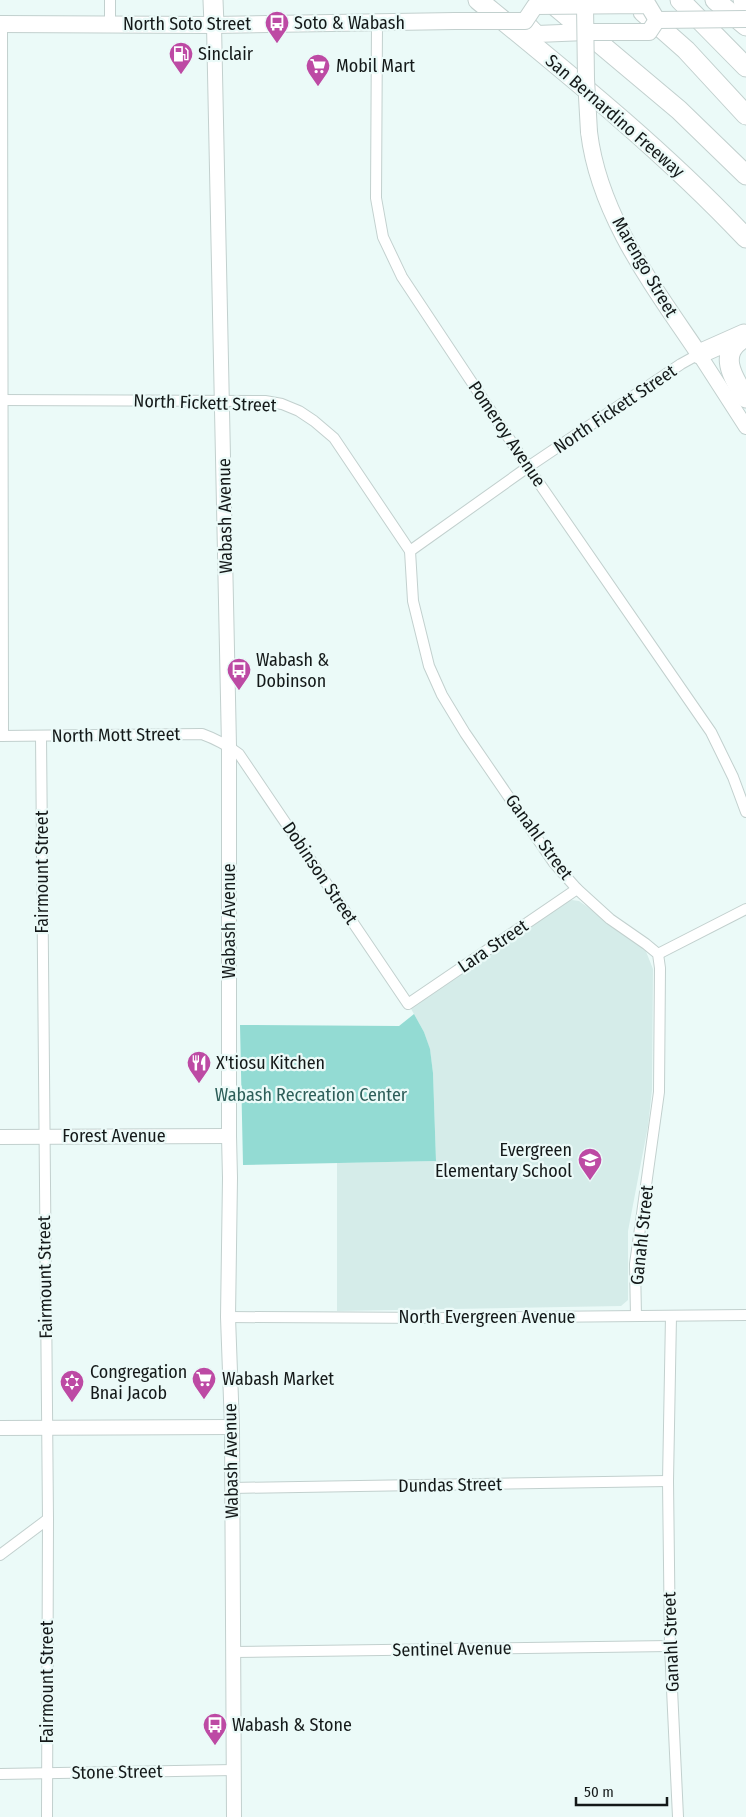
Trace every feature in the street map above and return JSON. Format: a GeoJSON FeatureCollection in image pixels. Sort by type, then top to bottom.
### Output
{"type":"FeatureCollection","features":[{"type":"Feature","properties":{"kind":"highway"},"geometry":{"type":"LineString","coordinates":[[213,0],[214,25]]}},
{"type":"Feature","properties":{"kind":"highway","name":"San Bernardino Freeway"},"geometry":{"type":"LineString","coordinates":[[478,0],[643,138],[746,238]]}},
{"type":"Feature","properties":{"kind":"highway"},"geometry":{"type":"LineString","coordinates":[[548,0],[679,110],[746,175]]}},
{"type":"Feature","properties":{"kind":"highway"},"geometry":{"type":"LineString","coordinates":[[629,0],[686,50],[746,115]]}},
{"type":"Feature","properties":{"kind":"highway"},"geometry":{"type":"LineString","coordinates":[[680,0],[746,67]]}},
{"type":"Feature","properties":{"kind":"highway"},"geometry":{"type":"LineString","coordinates":[[715,0],[746,26]]}},
{"type":"Feature","properties":{"kind":"highway"},"geometry":{"type":"LineString","coordinates":[[743,0],[746,3]]}},
{"type":"Feature","properties":{"kind":"highway"},"geometry":{"type":"LineString","coordinates":[[699,354],[746,335]]}},
{"type":"Feature","properties":{"kind":"highway"},"geometry":{"type":"LineString","coordinates":[[746,335],[734,345],[729,359],[729,368],[733,378],[746,398]]}},
{"type":"Feature","properties":{"kind":"main road"},"geometry":{"type":"LineString","coordinates":[[585,3],[648,5],[657,20],[649,32],[537,34],[525,21],[535,6],[585,3]]}},
{"type":"Feature","properties":{"kind":"main road","name":"Marengo Street"},"geometry":{"type":"LineString","coordinates":[[585,3],[589,132],[595,164],[606,196],[627,242],[654,287],[699,354]]}},
{"type":"Feature","properties":{"kind":"main road"},"geometry":{"type":"LineString","coordinates":[[657,20],[746,19]]}},
{"type":"Feature","properties":{"kind":"main road","name":"North Soto Street"},"geometry":{"type":"LineString","coordinates":[[1,24],[214,25],[525,21]]}},
{"type":"Feature","properties":{"kind":"street"},"geometry":{"type":"LineString","coordinates":[[110,0],[110,24]]}},
{"type":"Feature","properties":{"kind":"street","name":"Pomeroy Avenue"},"geometry":{"type":"LineString","coordinates":[[377,23],[376,198],[383,236],[402,278],[528,467],[711,732],[733,777],[746,812]]}},
{"type":"Feature","properties":{"kind":"street"},"geometry":{"type":"LineString","coordinates":[[1,24],[2,736]]}},
{"type":"Feature","properties":{"kind":"street","name":"Wabash Avenue"},"geometry":{"type":"LineString","coordinates":[[214,25],[229,746],[230,1178],[228,1317],[232,1427],[234,1817]]}},
{"type":"Feature","properties":{"kind":"street","name":"North Fickett Street"},"geometry":{"type":"LineString","coordinates":[[1,400],[265,401],[282,404],[299,411],[334,438],[410,551],[528,467],[681,364],[699,354]]}},
{"type":"Feature","properties":{"kind":"street","name":"Marengo Street"},"geometry":{"type":"LineString","coordinates":[[699,354],[746,427]]}},
{"type":"Feature","properties":{"kind":"street","name":"Ganahl Street"},"geometry":{"type":"LineString","coordinates":[[410,551],[414,600],[429,666],[442,695],[465,733],[554,863],[578,889],[610,918],[658,954],[660,968],[659,1092],[635,1264],[636,1316]]}},
{"type":"Feature","properties":{"kind":"street","name":"North Mott Street"},"geometry":{"type":"LineString","coordinates":[[2,736],[202,734],[229,746]]}},
{"type":"Feature","properties":{"kind":"street","name":"Fairmount Street"},"geometry":{"type":"LineString","coordinates":[[41,736],[43,1137],[48,1518],[47,1817]]}},
{"type":"Feature","properties":{"kind":"street","name":"Dobinson Street"},"geometry":{"type":"LineString","coordinates":[[229,746],[239,754],[408,1004]]}},
{"type":"Feature","properties":{"kind":"street","name":"Lara Street"},"geometry":{"type":"LineString","coordinates":[[408,1004],[578,889]]}},
{"type":"Feature","properties":{"kind":"street"},"geometry":{"type":"LineString","coordinates":[[658,954],[746,909]]}},
{"type":"Feature","properties":{"kind":"street","name":"Forest Avenue"},"geometry":{"type":"LineString","coordinates":[[0,1137],[229,1136]]}},
{"type":"Feature","properties":{"kind":"street","name":"North Evergreen Avenue"},"geometry":{"type":"LineString","coordinates":[[228,1317],[438,1318],[746,1315]]}},
{"type":"Feature","properties":{"kind":"street","name":"Ganahl Street"},"geometry":{"type":"LineString","coordinates":[[671,1316],[668,1481],[670,1646],[678,1817]]}},
{"type":"Feature","properties":{"kind":"street"},"geometry":{"type":"LineString","coordinates":[[0,1428],[232,1427]]}},
{"type":"Feature","properties":{"kind":"street","name":"Dundas Street"},"geometry":{"type":"LineString","coordinates":[[232,1488],[668,1481]]}},
{"type":"Feature","properties":{"kind":"street"},"geometry":{"type":"LineString","coordinates":[[0,1554],[48,1518]]}},
{"type":"Feature","properties":{"kind":"street","name":"Sentinel Avenue"},"geometry":{"type":"LineString","coordinates":[[234,1652],[670,1646]]}},
{"type":"Feature","properties":{"kind":"street","name":"Stone Street"},"geometry":{"type":"LineString","coordinates":[[0,1774],[234,1770]]}},
{"type":"Feature","properties":{"kind":"shaded area"},"geometry":{"type":"Polygon","coordinates":[[[579,901],[645,949],[653,969],[652,1090],[648,1126],[628,1231],[628,1300],[621,1306],[337,1311],[337,1163],[436,1161],[433,1073],[430,1050],[424,1032],[410,1007],[565,902],[579,901]]]}},
{"type":"Feature","properties":{"kind":"green space","name":"Wabash Recreation Center"},"geometry":{"type":"Polygon","coordinates":[[[414,1014],[424,1032],[430,1049],[433,1073],[436,1161],[243,1165],[240,1025],[399,1026],[414,1014]]]}},
{"type":"Feature","properties":{"kind":"place","name":"Soto & Wabash"},"geometry":{"type":"Point","coordinates":[277,44]}},
{"type":"Feature","properties":{"kind":"place","name":"Sinclair"},"geometry":{"type":"Point","coordinates":[181,75]}},
{"type":"Feature","properties":{"kind":"place","name":"Mobil Mart"},"geometry":{"type":"Point","coordinates":[318,87]}},
{"type":"Feature","properties":{"kind":"place","name":"Wabash & Dobinson"},"geometry":{"type":"Point","coordinates":[239,691]}},
{"type":"Feature","properties":{"kind":"place","name":"X'tiosu Kitchen"},"geometry":{"type":"Point","coordinates":[199,1084]}},
{"type":"Feature","properties":{"kind":"place","name":"Evergreen Elementary School"},"geometry":{"type":"Point","coordinates":[590,1181]}},
{"type":"Feature","properties":{"kind":"place","name":"Wabash Market"},"geometry":{"type":"Point","coordinates":[204,1400]}},
{"type":"Feature","properties":{"kind":"place","name":"Congregation Bnai Jacob"},"geometry":{"type":"Point","coordinates":[72,1403]}},
{"type":"Feature","properties":{"kind":"place","name":"Wabash & Stone"},"geometry":{"type":"Point","coordinates":[215,1746]}}]}
